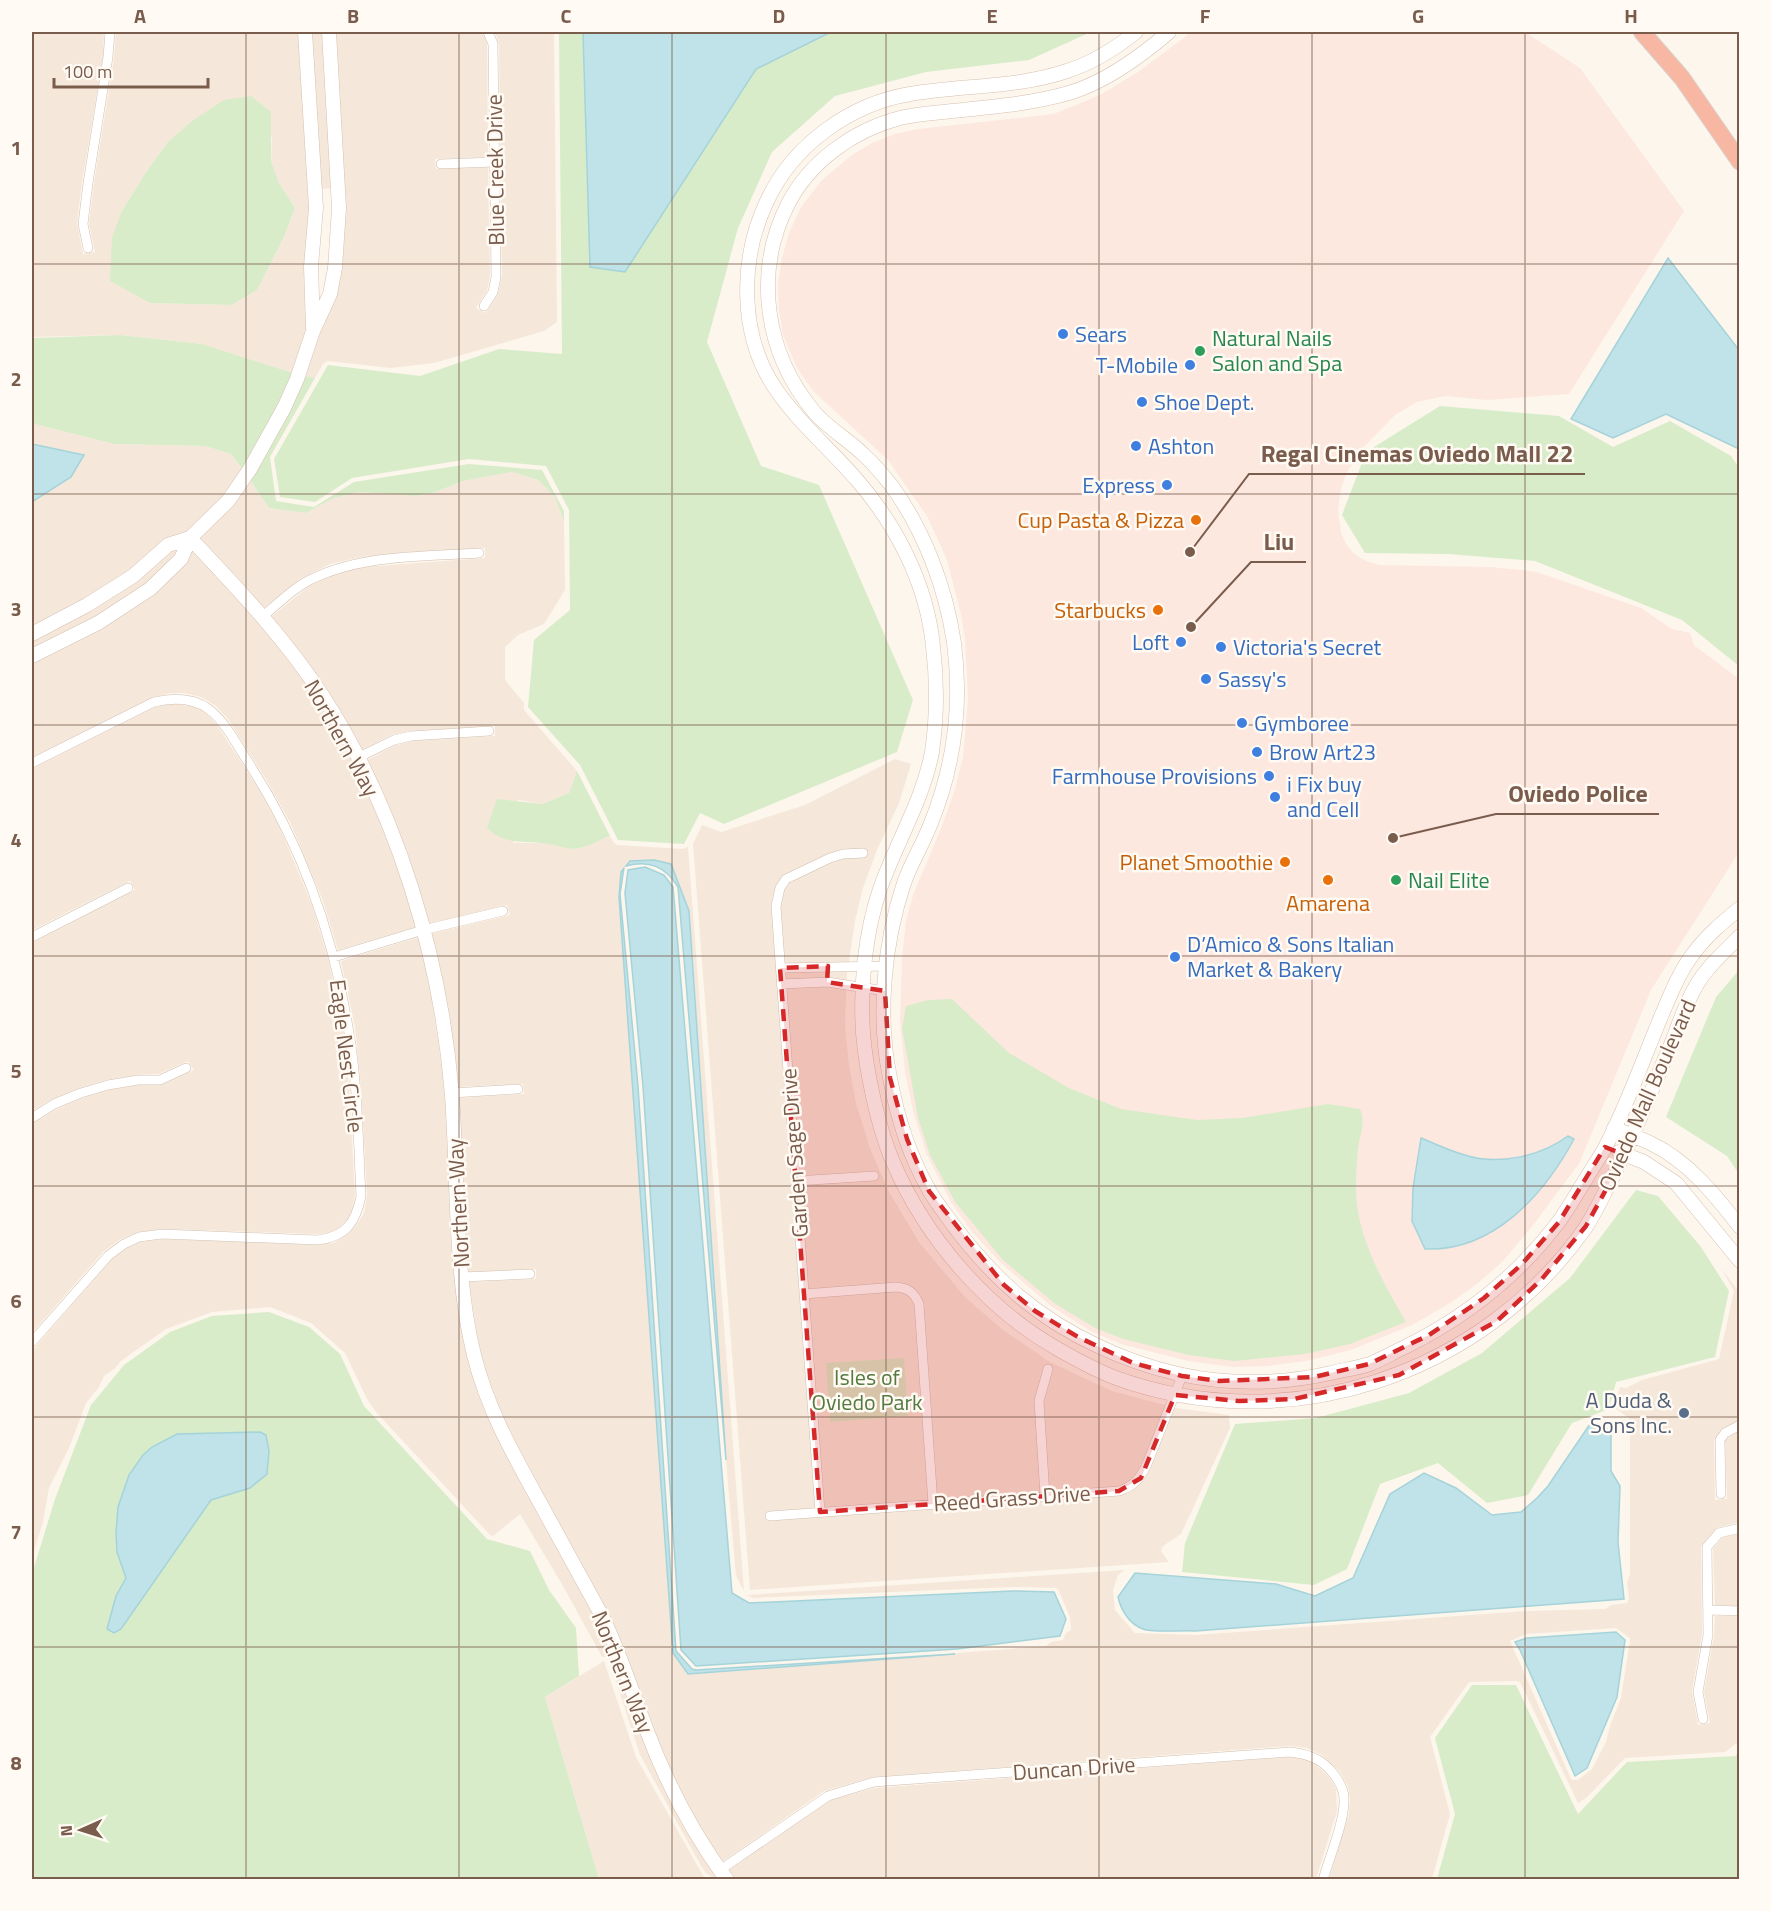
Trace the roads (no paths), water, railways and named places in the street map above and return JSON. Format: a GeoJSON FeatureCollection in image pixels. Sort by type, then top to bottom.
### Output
{"type":"FeatureCollection","features":[{"type":"Feature","properties":{"kind":"highway"},"geometry":{"type":"LineString","coordinates":[[1642,32],[1682,78],[1740,162]]}},
{"type":"Feature","properties":{"kind":"street"},"geometry":{"type":"LineString","coordinates":[[88,248],[83,224],[110,32]]}},
{"type":"Feature","properties":{"kind":"street"},"geometry":{"type":"LineString","coordinates":[[305,32],[316,208],[311,266],[313,331]]}},
{"type":"Feature","properties":{"kind":"street"},"geometry":{"type":"LineString","coordinates":[[32,656],[98,623],[150,588],[181,559],[190,538],[228,501],[263,447],[284,408],[297,379],[313,331],[330,294],[335,258],[339,192],[329,32]]}},
{"type":"Feature","properties":{"kind":"street","name":"Blue Creek Drive"},"geometry":{"type":"LineString","coordinates":[[484,306],[493,292],[496,277],[493,44],[488,32]]}},
{"type":"Feature","properties":{"kind":"street","name":"Oviedo Mall Boulevard"},"geometry":{"type":"LineString","coordinates":[[1136,32],[1120,44],[1067,72],[988,86],[903,94],[838,120],[814,138],[788,168],[767,200],[752,244],[746,282],[750,328],[762,366],[778,392],[858,481],[886,518],[905,552],[924,597],[933,642],[936,693],[931,754],[918,796],[880,890],[870,932],[865,968],[863,1034],[876,1109],[892,1161],[940,1244],[1002,1311],[1039,1338],[1076,1360],[1114,1377],[1175,1395],[1239,1401],[1294,1399],[1360,1387],[1399,1375],[1443,1354],[1497,1321],[1541,1280],[1586,1226],[1625,1155],[1696,984],[1740,936]]}},
{"type":"Feature","properties":{"kind":"street","name":"Oviedo Mall Boulevard"},"geometry":{"type":"LineString","coordinates":[[1169,32],[1144,53],[1073,92],[1016,105],[902,117],[868,129],[837,147],[815,167],[792,197],[770,253],[766,290],[771,328],[783,361],[798,390],[819,418],[867,457],[893,487],[921,536],[940,584],[953,637],[958,687],[954,740],[945,782],[935,812],[905,881],[893,923],[885,991],[884,1032],[890,1078],[907,1139],[929,1191],[964,1240],[1004,1285],[1035,1311],[1078,1337],[1133,1363],[1182,1376],[1219,1382],[1261,1382],[1314,1377],[1369,1364],[1429,1335],[1484,1298],[1521,1265],[1559,1222],[1605,1148],[1673,989],[1690,957],[1714,929],[1740,908]]}},
{"type":"Feature","properties":{"kind":"street"},"geometry":{"type":"LineString","coordinates":[[441,164],[494,162]]}},
{"type":"Feature","properties":{"kind":"street"},"geometry":{"type":"LineString","coordinates":[[315,195],[339,192]]}},
{"type":"Feature","properties":{"kind":"street"},"geometry":{"type":"LineString","coordinates":[[32,634],[87,605],[133,576],[168,545],[190,538]]}},
{"type":"Feature","properties":{"kind":"street","name":"Northern Way"},"geometry":{"type":"LineString","coordinates":[[190,538],[263,616],[324,699],[357,758],[386,818],[406,870],[435,983],[452,1093],[462,1277],[474,1355],[489,1403],[503,1437],[602,1616],[616,1647],[646,1730],[690,1826],[724,1875]]}},
{"type":"Feature","properties":{"kind":"street"},"geometry":{"type":"LineString","coordinates":[[263,616],[304,583],[332,569],[362,562],[479,553]]}},
{"type":"Feature","properties":{"kind":"street","name":"Eagle Nest Circle"},"geometry":{"type":"LineString","coordinates":[[32,763],[154,702],[171,698],[184,698],[197,702],[211,710],[222,722],[262,783],[285,826],[317,903],[334,957],[349,1028],[361,1196],[358,1213],[352,1223],[331,1238],[317,1240],[162,1234],[139,1238],[124,1244],[108,1256],[32,1342]]}},
{"type":"Feature","properties":{"kind":"street"},"geometry":{"type":"LineString","coordinates":[[357,758],[394,740],[411,736],[489,731]]}},
{"type":"Feature","properties":{"kind":"street","name":"Garden Sage Drive"},"geometry":{"type":"LineString","coordinates":[[820,1512],[776,906],[780,888],[786,879],[830,858],[843,854],[863,853]]}},
{"type":"Feature","properties":{"kind":"street"},"geometry":{"type":"LineString","coordinates":[[32,936],[128,888]]}},
{"type":"Feature","properties":{"kind":"street"},"geometry":{"type":"LineString","coordinates":[[334,957],[423,930],[503,911]]}},
{"type":"Feature","properties":{"kind":"street"},"geometry":{"type":"LineString","coordinates":[[827,982],[828,966]]}},
{"type":"Feature","properties":{"kind":"street"},"geometry":{"type":"LineString","coordinates":[[780,968],[887,966]]}},
{"type":"Feature","properties":{"kind":"street"},"geometry":{"type":"LineString","coordinates":[[781,984],[827,982],[885,991]]}},
{"type":"Feature","properties":{"kind":"street"},"geometry":{"type":"LineString","coordinates":[[32,1118],[54,1104],[81,1093],[138,1080],[160,1080],[186,1068]]}},
{"type":"Feature","properties":{"kind":"street"},"geometry":{"type":"LineString","coordinates":[[452,1093],[518,1089]]}},
{"type":"Feature","properties":{"kind":"street"},"geometry":{"type":"LineString","coordinates":[[1614,1128],[1654,1145],[1686,1167],[1721,1203],[1740,1227]]}},
{"type":"Feature","properties":{"kind":"street"},"geometry":{"type":"LineString","coordinates":[[1605,1148],[1644,1162],[1676,1183],[1740,1261]]}},
{"type":"Feature","properties":{"kind":"street"},"geometry":{"type":"LineString","coordinates":[[796,1181],[874,1176]]}},
{"type":"Feature","properties":{"kind":"street"},"geometry":{"type":"LineString","coordinates":[[462,1277],[530,1274]]}},
{"type":"Feature","properties":{"kind":"street"},"geometry":{"type":"LineString","coordinates":[[804,1294],[896,1287],[906,1288],[915,1295],[919,1304],[933,1504]]}},
{"type":"Feature","properties":{"kind":"street"},"geometry":{"type":"LineString","coordinates":[[1045,1496],[1039,1401],[1048,1370]]}},
{"type":"Feature","properties":{"kind":"street","name":"Reed Grass Drive"},"geometry":{"type":"LineString","coordinates":[[770,1516],[1119,1491],[1131,1487],[1141,1478],[1182,1376]]}},
{"type":"Feature","properties":{"kind":"street"},"geometry":{"type":"LineString","coordinates":[[1720,1494],[1720,1440],[1725,1433],[1740,1425]]}},
{"type":"Feature","properties":{"kind":"street"},"geometry":{"type":"LineString","coordinates":[[1703,1719],[1698,1692],[1708,1635],[1707,1547],[1719,1533],[1740,1528]]}},
{"type":"Feature","properties":{"kind":"street"},"geometry":{"type":"LineString","coordinates":[[1709,1610],[1740,1611]]}},
{"type":"Feature","properties":{"kind":"street","name":"Duncan Drive"},"geometry":{"type":"LineString","coordinates":[[724,1875],[828,1796],[874,1782],[1290,1752],[1306,1754],[1318,1759],[1335,1775],[1342,1787],[1343,1812],[1323,1880]]}},
{"type":"Feature","properties":{"kind":"water"},"geometry":{"type":"Polygon","coordinates":[[[583,32],[831,32],[756,69],[625,272],[590,267],[583,32]]]}},
{"type":"Feature","properties":{"kind":"water"},"geometry":{"type":"Polygon","coordinates":[[[1668,258],[1739,350],[1739,449],[1666,414],[1613,438],[1571,419],[1668,258]]]}},
{"type":"Feature","properties":{"kind":"water"},"geometry":{"type":"Polygon","coordinates":[[[32,444],[84,455],[71,477],[32,502],[32,444]]]}},
{"type":"Feature","properties":{"kind":"water"},"geometry":{"type":"Polygon","coordinates":[[[654,860],[671,864],[689,911],[726,1460],[678,887],[668,874],[656,866],[634,864],[626,866],[630,861],[654,860]]]}},
{"type":"Feature","properties":{"kind":"water"},"geometry":{"type":"Polygon","coordinates":[[[645,867],[664,875],[673,887],[732,1593],[749,1603],[1013,1591],[1054,1592],[1066,1619],[1060,1636],[957,1649],[696,1666],[681,1650],[643,1086],[625,893],[628,870],[645,867]]]}},
{"type":"Feature","properties":{"kind":"water"},"geometry":{"type":"Polygon","coordinates":[[[624,868],[620,894],[638,1086],[676,1651],[692,1669],[696,1670],[955,1654],[688,1674],[673,1653],[619,897],[621,872],[624,868]]]}},
{"type":"Feature","properties":{"kind":"water"},"geometry":{"type":"Polygon","coordinates":[[[1568,1136],[1574,1139],[1562,1160],[1532,1199],[1514,1216],[1473,1241],[1450,1247],[1425,1249],[1412,1221],[1413,1188],[1421,1138],[1478,1158],[1505,1159],[1532,1154],[1568,1136]]]}},
{"type":"Feature","properties":{"kind":"water"},"geometry":{"type":"Polygon","coordinates":[[[1592,1421],[1611,1431],[1611,1471],[1620,1486],[1618,1542],[1624,1599],[1195,1631],[1143,1629],[1126,1616],[1121,1607],[1118,1597],[1135,1573],[1276,1584],[1315,1596],[1353,1578],[1390,1494],[1424,1473],[1456,1488],[1492,1515],[1521,1512],[1548,1486],[1592,1421]]]}},
{"type":"Feature","properties":{"kind":"water"},"geometry":{"type":"Polygon","coordinates":[[[260,1432],[266,1435],[269,1451],[267,1474],[250,1488],[211,1500],[121,1629],[114,1633],[107,1629],[116,1596],[126,1578],[117,1552],[118,1507],[129,1475],[143,1455],[152,1447],[177,1434],[260,1432]]]}},
{"type":"Feature","properties":{"kind":"water"},"geometry":{"type":"Polygon","coordinates":[[[1616,1632],[1625,1640],[1617,1697],[1587,1768],[1575,1776],[1515,1642],[1527,1638],[1616,1632]]]}},
{"type":"Feature","properties":{"kind":"place","name":"Sears"},"geometry":{"type":"Point","coordinates":[1063,334]}},
{"type":"Feature","properties":{"kind":"place","name":"Natural Nails Salon and Spa"},"geometry":{"type":"Point","coordinates":[1200,351]}},
{"type":"Feature","properties":{"kind":"place","name":"T-Mobile"},"geometry":{"type":"Point","coordinates":[1190,365]}},
{"type":"Feature","properties":{"kind":"place","name":"Shoe Dept."},"geometry":{"type":"Point","coordinates":[1142,402]}},
{"type":"Feature","properties":{"kind":"place","name":"Ashton"},"geometry":{"type":"Point","coordinates":[1136,446]}},
{"type":"Feature","properties":{"kind":"place","name":"Express"},"geometry":{"type":"Point","coordinates":[1167,485]}},
{"type":"Feature","properties":{"kind":"place","name":"Cup Pasta & Pizza"},"geometry":{"type":"Point","coordinates":[1196,520]}},
{"type":"Feature","properties":{"kind":"place","name":"Regal Cinemas Oviedo Mall 22"},"geometry":{"type":"Point","coordinates":[1190,552]}},
{"type":"Feature","properties":{"kind":"place","name":"Starbucks"},"geometry":{"type":"Point","coordinates":[1158,610]}},
{"type":"Feature","properties":{"kind":"place","name":"Liu"},"geometry":{"type":"Point","coordinates":[1191,627]}},
{"type":"Feature","properties":{"kind":"place","name":"Loft"},"geometry":{"type":"Point","coordinates":[1181,642]}},
{"type":"Feature","properties":{"kind":"place","name":"Victoria's Secret"},"geometry":{"type":"Point","coordinates":[1221,647]}},
{"type":"Feature","properties":{"kind":"place","name":"Sassy's"},"geometry":{"type":"Point","coordinates":[1206,679]}},
{"type":"Feature","properties":{"kind":"place","name":"Gymboree"},"geometry":{"type":"Point","coordinates":[1242,723]}},
{"type":"Feature","properties":{"kind":"place","name":"Brow Art23"},"geometry":{"type":"Point","coordinates":[1257,752]}},
{"type":"Feature","properties":{"kind":"place","name":"Farmhouse Provisions"},"geometry":{"type":"Point","coordinates":[1269,776]}},
{"type":"Feature","properties":{"kind":"place","name":"i Fix buy and Cell"},"geometry":{"type":"Point","coordinates":[1275,797]}},
{"type":"Feature","properties":{"kind":"place","name":"Oviedo Police"},"geometry":{"type":"Point","coordinates":[1393,838]}},
{"type":"Feature","properties":{"kind":"place","name":"Planet Smoothie"},"geometry":{"type":"Point","coordinates":[1285,862]}},
{"type":"Feature","properties":{"kind":"place","name":"Amarena"},"geometry":{"type":"Point","coordinates":[1328,880]}},
{"type":"Feature","properties":{"kind":"place","name":"Nail Elite"},"geometry":{"type":"Point","coordinates":[1396,880]}},
{"type":"Feature","properties":{"kind":"place","name":"D’Amico & Sons Italian Market & Bakery"},"geometry":{"type":"Point","coordinates":[1175,957]}},
{"type":"Feature","properties":{"kind":"place","name":"A Duda & Sons Inc."},"geometry":{"type":"Point","coordinates":[1684,1413]}},
{"type":"Feature","properties":{"kind":"park label","name":"Isles of Oviedo Park"},"geometry":{"type":"Point","coordinates":[867,1390]}}]}
